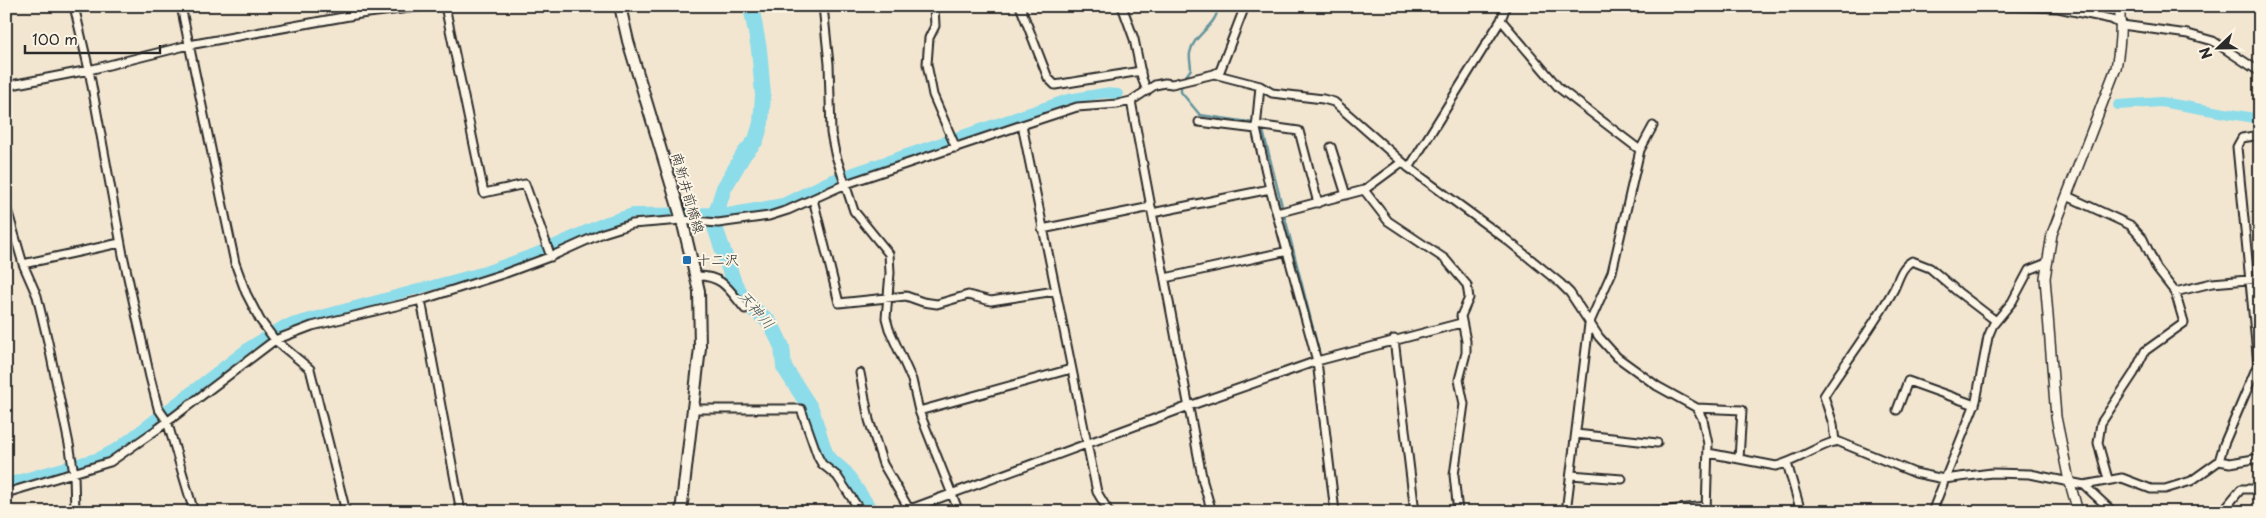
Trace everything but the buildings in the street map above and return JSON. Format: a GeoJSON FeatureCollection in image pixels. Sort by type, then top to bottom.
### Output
{"type":"FeatureCollection","features":[{"type":"Feature","properties":{"kind":"main road","name":"南新井前橋線"},"geometry":{"type":"LineString","coordinates":[[620,6],[628,41],[682,220],[699,291],[701,328],[681,512]]}},
{"type":"Feature","properties":{"kind":"street"},"geometry":{"type":"LineString","coordinates":[[74,6],[89,70],[120,242],[150,377],[158,408],[167,421],[194,512]]}},
{"type":"Feature","properties":{"kind":"street"},"geometry":{"type":"LineString","coordinates":[[181,6],[236,263],[246,292],[260,320],[275,340],[310,369],[346,512]]}},
{"type":"Feature","properties":{"kind":"street"},"geometry":{"type":"LineString","coordinates":[[358,6],[360,14]]}},
{"type":"Feature","properties":{"kind":"street"},"geometry":{"type":"LineString","coordinates":[[6,86],[89,70],[189,45],[360,14],[426,6]]}},
{"type":"Feature","properties":{"kind":"street"},"geometry":{"type":"LineString","coordinates":[[445,6],[484,193],[525,184],[550,254]]}},
{"type":"Feature","properties":{"kind":"street"},"geometry":{"type":"LineString","coordinates":[[822,6],[829,64],[832,133],[835,152],[858,218],[889,254],[889,298],[886,318],[912,380],[919,411],[953,494],[958,512]]}},
{"type":"Feature","properties":{"kind":"street"},"geometry":{"type":"LineString","coordinates":[[934,6],[935,26],[929,38],[928,64],[933,95],[956,148]]}},
{"type":"Feature","properties":{"kind":"street"},"geometry":{"type":"LineString","coordinates":[[1020,6],[1048,78],[1055,85],[1141,71]]}},
{"type":"Feature","properties":{"kind":"street"},"geometry":{"type":"LineString","coordinates":[[1122,6],[1134,39],[1147,90]]}},
{"type":"Feature","properties":{"kind":"street"},"geometry":{"type":"LineString","coordinates":[[6,493],[110,462],[275,340],[312,326],[421,300],[506,274],[550,254],[603,233],[632,224],[682,220],[718,223],[769,216],[788,210],[846,184],[1077,107],[1118,104],[1130,101],[1147,90],[1165,83],[1172,84],[1214,74],[1220,71],[1245,6]]}},
{"type":"Feature","properties":{"kind":"street"},"geometry":{"type":"LineString","coordinates":[[1409,168],[1501,20],[1506,6]]}},
{"type":"Feature","properties":{"kind":"street"},"geometry":{"type":"LineString","coordinates":[[2003,6],[2058,8],[2111,19],[2122,25],[2188,34],[2213,41],[2260,72]]}},
{"type":"Feature","properties":{"kind":"street"},"geometry":{"type":"LineString","coordinates":[[2078,512],[2056,417],[2045,278],[2052,234],[2116,68],[2122,25],[2119,6]]}},
{"type":"Feature","properties":{"kind":"street"},"geometry":{"type":"LineString","coordinates":[[1501,20],[1559,88],[1640,150]]}},
{"type":"Feature","properties":{"kind":"street"},"geometry":{"type":"LineString","coordinates":[[1214,74],[1260,86],[1272,93],[1334,102],[1409,168],[1507,240],[1560,283],[1570,293],[1589,324],[1616,357],[1698,408],[1742,410],[1739,459]]}},
{"type":"Feature","properties":{"kind":"street"},"geometry":{"type":"LineString","coordinates":[[1260,86],[1256,127],[1270,189],[1317,361],[1335,512]]}},
{"type":"Feature","properties":{"kind":"street"},"geometry":{"type":"LineString","coordinates":[[1130,101],[1204,482],[1212,512]]}},
{"type":"Feature","properties":{"kind":"street"},"geometry":{"type":"LineString","coordinates":[[1199,122],[1299,131],[1318,202]]}},
{"type":"Feature","properties":{"kind":"street"},"geometry":{"type":"LineString","coordinates":[[1022,125],[1097,492],[1109,512]]}},
{"type":"Feature","properties":{"kind":"street"},"geometry":{"type":"LineString","coordinates":[[1566,512],[1589,324],[1612,272],[1640,150],[1653,126]]}},
{"type":"Feature","properties":{"kind":"street"},"geometry":{"type":"LineString","coordinates":[[1708,453],[1771,466],[1787,464],[1835,442],[1847,444],[1915,474],[1944,479],[1992,473],[2030,474],[2084,485],[2108,479],[2122,478],[2151,489],[2165,489],[2191,481],[2219,461],[2224,444],[2258,364],[2236,147],[2242,138],[2260,135]]}},
{"type":"Feature","properties":{"kind":"street"},"geometry":{"type":"LineString","coordinates":[[1331,147],[1346,195]]}},
{"type":"Feature","properties":{"kind":"street"},"geometry":{"type":"LineString","coordinates":[[1277,213],[1364,190],[1402,162]]}},
{"type":"Feature","properties":{"kind":"street"},"geometry":{"type":"LineString","coordinates":[[1042,229],[1270,189]]}},
{"type":"Feature","properties":{"kind":"street"},"geometry":{"type":"LineString","coordinates":[[1364,190],[1388,221],[1445,259],[1467,286],[1469,298],[1461,316],[1466,341],[1466,353],[1459,380],[1464,404],[1454,475],[1458,512]]}},
{"type":"Feature","properties":{"kind":"street"},"geometry":{"type":"LineString","coordinates":[[2067,196],[2130,224],[2143,239],[2157,269],[2175,292],[2184,324],[2145,351],[2134,373],[2101,423],[2098,444],[2108,479]]}},
{"type":"Feature","properties":{"kind":"street"},"geometry":{"type":"LineString","coordinates":[[813,198],[839,302],[906,296],[923,302],[937,304],[968,295],[991,300],[1055,291]]}},
{"type":"Feature","properties":{"kind":"street"},"geometry":{"type":"LineString","coordinates":[[6,206],[23,264],[40,305],[74,474],[75,512]]}},
{"type":"Feature","properties":{"kind":"street"},"geometry":{"type":"LineString","coordinates":[[23,264],[120,242]]}},
{"type":"Feature","properties":{"kind":"street"},"geometry":{"type":"LineString","coordinates":[[1165,278],[1288,251]]}},
{"type":"Feature","properties":{"kind":"street"},"geometry":{"type":"LineString","coordinates":[[1835,442],[1833,424],[1824,396],[1886,304],[1900,274],[1908,263],[1912,261],[1930,268],[1996,321]]}},
{"type":"Feature","properties":{"kind":"street"},"geometry":{"type":"LineString","coordinates":[[1932,512],[1975,405],[1988,337],[1996,321],[2012,302],[2029,270],[2047,263]]}},
{"type":"Feature","properties":{"kind":"street"},"geometry":{"type":"LineString","coordinates":[[696,276],[708,275],[720,280],[745,310],[750,307]]}},
{"type":"Feature","properties":{"kind":"street"},"geometry":{"type":"LineString","coordinates":[[2175,292],[2212,284],[2260,279]]}},
{"type":"Feature","properties":{"kind":"street"},"geometry":{"type":"LineString","coordinates":[[421,300],[461,512]]}},
{"type":"Feature","properties":{"kind":"street"},"geometry":{"type":"LineString","coordinates":[[860,373],[869,420],[883,464],[908,508],[913,508],[1317,361],[1394,339],[1461,323]]}},
{"type":"Feature","properties":{"kind":"street"},"geometry":{"type":"LineString","coordinates":[[1394,339],[1415,512]]}},
{"type":"Feature","properties":{"kind":"street"},"geometry":{"type":"LineString","coordinates":[[919,411],[1071,369]]}},
{"type":"Feature","properties":{"kind":"street"},"geometry":{"type":"LineString","coordinates":[[1897,410],[1908,382],[1975,405]]}},
{"type":"Feature","properties":{"kind":"street"},"geometry":{"type":"LineString","coordinates":[[1649,512],[1706,509],[1708,453],[1703,420],[1698,408]]}},
{"type":"Feature","properties":{"kind":"street"},"geometry":{"type":"LineString","coordinates":[[693,409],[801,409],[822,464],[837,476],[861,512]]}},
{"type":"Feature","properties":{"kind":"street"},"geometry":{"type":"LineString","coordinates":[[1576,434],[1657,443]]}},
{"type":"Feature","properties":{"kind":"street"},"geometry":{"type":"LineString","coordinates":[[2219,461],[2230,463],[2260,458]]}},
{"type":"Feature","properties":{"kind":"street"},"geometry":{"type":"LineString","coordinates":[[1787,464],[1801,512]]}},
{"type":"Feature","properties":{"kind":"street"},"geometry":{"type":"LineString","coordinates":[[1570,474],[1622,479]]}},
{"type":"Feature","properties":{"kind":"street"},"geometry":{"type":"LineString","coordinates":[[2084,485],[2113,512]]}},
{"type":"Feature","properties":{"kind":"street"},"geometry":{"type":"LineString","coordinates":[[2227,506],[2241,489],[2260,489]]}},
{"type":"Feature","properties":{"kind":"waterway","name":"天神川"},"geometry":{"type":"LineString","coordinates":[[751,6],[759,49],[763,95],[761,123],[756,140],[744,154],[724,188],[715,216],[715,227],[734,283],[747,304],[767,320],[774,330],[782,347],[784,367],[811,409],[825,453],[845,473],[871,512]]}},
{"type":"Feature","properties":{"kind":"waterway"},"geometry":{"type":"LineString","coordinates":[[1184,79],[1191,69],[1190,55],[1192,46],[1214,19],[1218,6]]}},
{"type":"Feature","properties":{"kind":"waterway"},"geometry":{"type":"LineString","coordinates":[[1181,83],[1181,92],[1200,115],[1249,122],[1254,125]]}},
{"type":"Feature","properties":{"kind":"waterway"},"geometry":{"type":"LineString","coordinates":[[6,483],[99,457],[118,447],[251,345],[284,325],[485,271],[535,253],[604,222],[633,213],[733,212],[783,203],[830,180],[1068,99],[1104,93],[1118,94]]}},
{"type":"Feature","properties":{"kind":"waterway"},"geometry":{"type":"LineString","coordinates":[[2118,105],[2161,102],[2260,119]]}},
{"type":"Feature","properties":{"kind":"waterway"},"geometry":{"type":"LineString","coordinates":[[1258,128],[1263,131],[1319,352]]}},
{"type":"Feature","properties":{"kind":"place","name":"十二沢"},"geometry":{"type":"Point","coordinates":[687,260]}}]}
